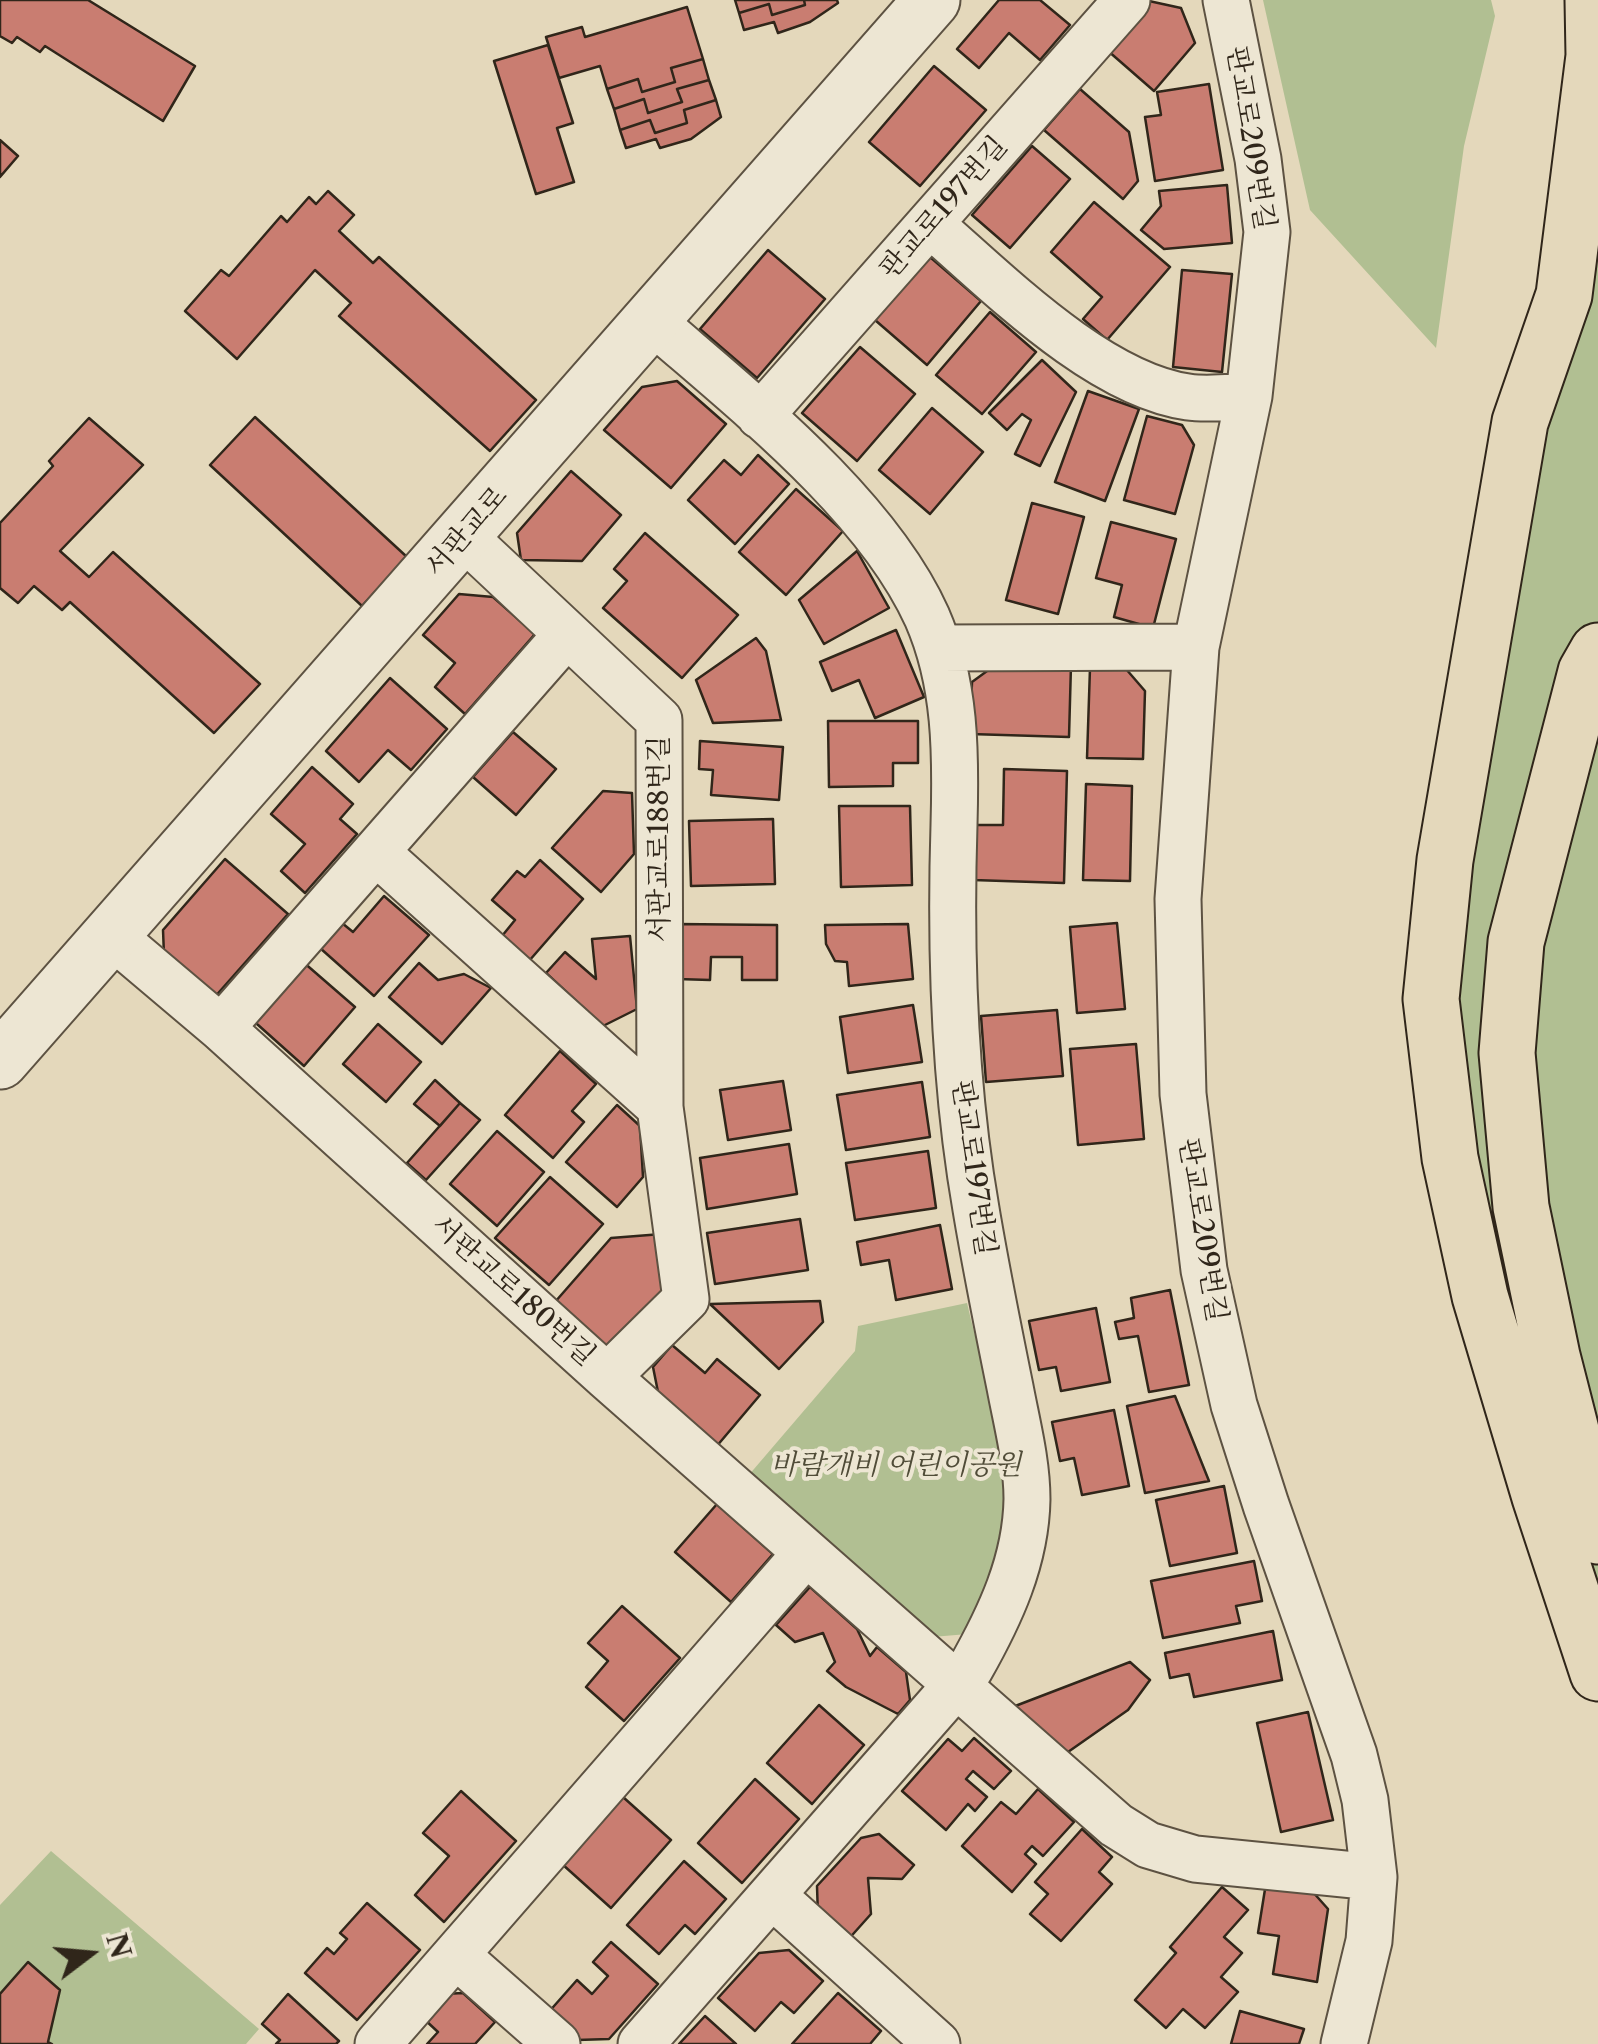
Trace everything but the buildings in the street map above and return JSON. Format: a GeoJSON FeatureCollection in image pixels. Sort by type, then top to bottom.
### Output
{"type":"FeatureCollection","features":[{"type":"Feature","properties":{"kind":"highway"},"geometry":{"type":"LineString","coordinates":[[1593,0],[1594,56],[1564,295],[1520,422],[1445,860],[1432,999],[1450,1158],[1480,1296],[1598,1673]]}},
{"type":"Feature","properties":{"kind":"highway"},"geometry":{"type":"LineString","coordinates":[[1598,651],[1586,672],[1516,942],[1507,1053],[1521,1206],[1552,1356],[1598,1536]]}},
{"type":"Feature","properties":{"kind":"street","name":"서판교로"},"geometry":{"type":"LineString","coordinates":[[0,1061],[932,0]]}},
{"type":"Feature","properties":{"kind":"street","name":"판교로197번길"},"geometry":{"type":"LineString","coordinates":[[760,416],[1127,0]]}},
{"type":"Feature","properties":{"kind":"street","name":"판교로209번길"},"geometry":{"type":"LineString","coordinates":[[1226,0],[1258,159],[1267,232],[1249,396],[1196,647],[1184,787],[1178,956],[1183,1094],[1204,1270],[1248,1451],[1354,1755],[1365,1800],[1374,1877],[1370,1941],[1344,2044]]}},
{"type":"Feature","properties":{"kind":"street"},"geometry":{"type":"LineString","coordinates":[[930,224],[1060,336],[1111,368],[1186,397],[1249,396]]}},
{"type":"Feature","properties":{"kind":"street","name":"판교로197번길"},"geometry":{"type":"LineString","coordinates":[[641,2044],[958,1686],[1006,1602],[1022,1546],[1027,1498],[1023,1454],[975,1205],[960,1083],[951,903],[956,754],[939,648],[926,615],[878,537],[760,416],[651,320]]}},
{"type":"Feature","properties":{"kind":"street","name":"서판교로188번길"},"geometry":{"type":"LineString","coordinates":[[464,536],[659,720],[660,1107],[686,1299],[608,1377]]}},
{"type":"Feature","properties":{"kind":"street"},"geometry":{"type":"LineString","coordinates":[[221,1028],[567,634]]}},
{"type":"Feature","properties":{"kind":"street"},"geometry":{"type":"LineString","coordinates":[[939,648],[1196,647]]}},
{"type":"Feature","properties":{"kind":"street"},"geometry":{"type":"LineString","coordinates":[[376,852],[660,1107]]}},
{"type":"Feature","properties":{"kind":"street","name":"서판교로180번길"},"geometry":{"type":"LineString","coordinates":[[110,935],[221,1028],[1090,1803],[1148,1845],[1195,1859],[1374,1877]]}},
{"type":"Feature","properties":{"kind":"street"},"geometry":{"type":"LineString","coordinates":[[378,2044],[806,1553]]}},
{"type":"Feature","properties":{"kind":"street"},"geometry":{"type":"LineString","coordinates":[[773,1896],[937,2044]]}},
{"type":"Feature","properties":{"kind":"street"},"geometry":{"type":"LineString","coordinates":[[457,1956],[557,2044]]}},
{"type":"Feature","properties":{"kind":"green space"},"geometry":{"type":"Polygon","coordinates":[[[1263,0],[1491,0],[1495,16],[1464,146],[1436,348],[1310,210],[1263,0]]]}},
{"type":"Feature","properties":{"kind":"green space"},"geometry":{"type":"Polygon","coordinates":[[[1598,0],[1598,1673],[1431,999],[1598,0]]]}},
{"type":"Feature","properties":{"kind":"green space","name":"바람개비 어린이공원"},"geometry":{"type":"Polygon","coordinates":[[[967,1303],[997,1428],[1002,1459],[1003,1522],[989,1584],[968,1634],[932,1637],[748,1476],[855,1351],[858,1326],[967,1303]]]}},
{"type":"Feature","properties":{"kind":"green space"},"geometry":{"type":"Polygon","coordinates":[[[51,1851],[259,2029],[246,2044],[0,2044],[0,1905],[51,1851]]]}}]}
